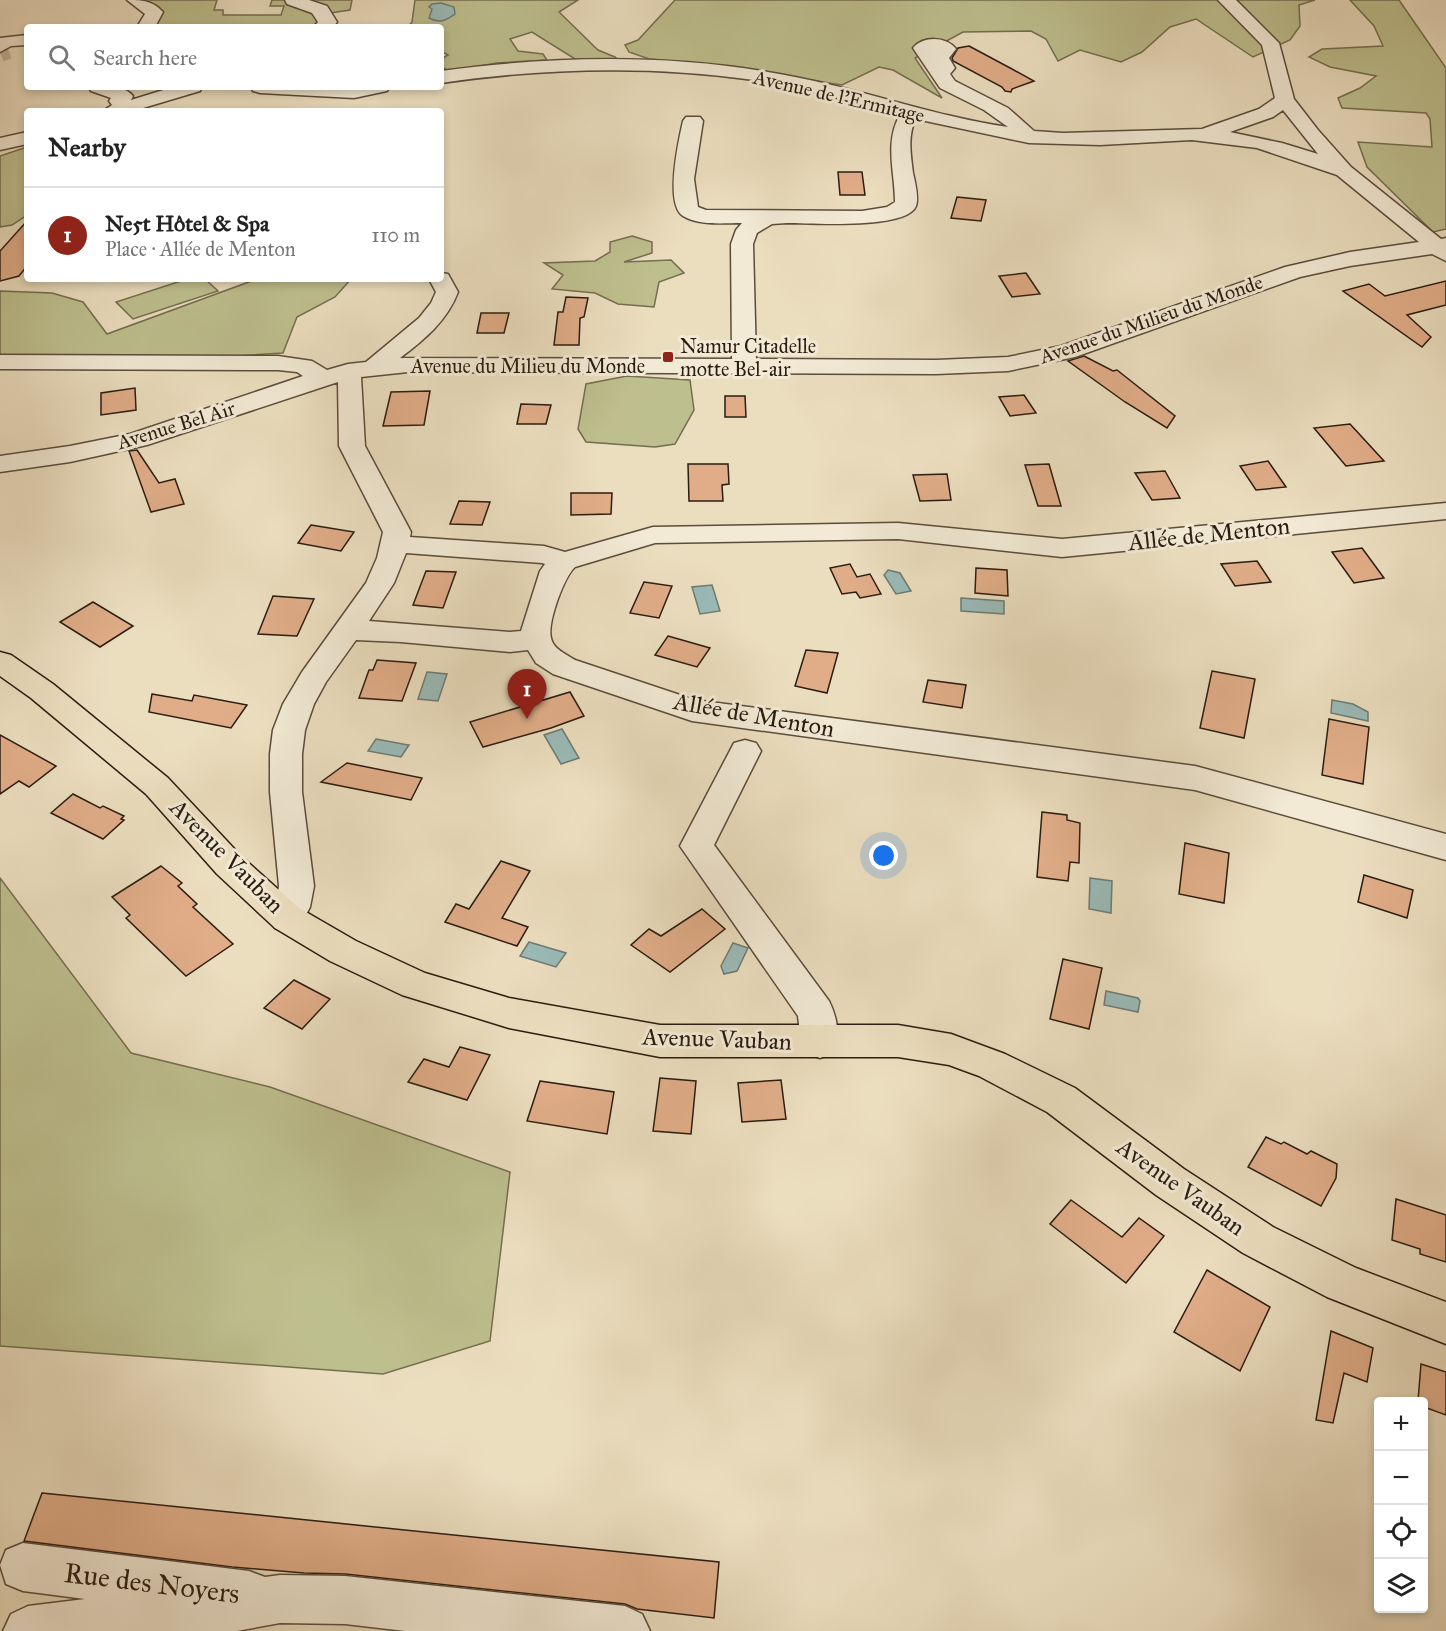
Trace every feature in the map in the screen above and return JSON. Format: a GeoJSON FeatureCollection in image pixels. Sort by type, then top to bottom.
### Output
{"type":"FeatureCollection","features":[{"type":"Feature","properties":{"kind":"main road","name":"Avenue Vauban"},"geometry":{"type":"LineString","coordinates":[[0,662],[42,691],[157,786],[229,865],[287,918],[343,951],[415,986],[509,1013],[660,1041],[898,1041],[951,1050],[992,1065],[1061,1100],[1170,1182],[1258,1240],[1342,1283],[1446,1323]]}},
{"type":"Feature","properties":{"kind":"street"},"geometry":{"type":"LineString","coordinates":[[135,0],[154,12],[148,24]]}},
{"type":"Feature","properties":{"kind":"street"},"geometry":{"type":"LineString","coordinates":[[293,0],[321,10],[321,15],[328,22],[326,24]]}},
{"type":"Feature","properties":{"kind":"street"},"geometry":{"type":"LineString","coordinates":[[1226,0],[1270,43],[1285,100]]}},
{"type":"Feature","properties":{"kind":"street","name":"Avenue de l'Ermitage"},"geometry":{"type":"LineString","coordinates":[[444,77],[547,65],[680,66],[723,70],[800,83],[968,127],[1029,137],[1123,140],[1200,134],[1244,122],[1266,113],[1285,100],[1344,171],[1442,248]]}},
{"type":"Feature","properties":{"kind":"street"},"geometry":{"type":"LineString","coordinates":[[942,72],[947,84],[998,109],[1016,122],[1029,137]]}},
{"type":"Feature","properties":{"kind":"street"},"geometry":{"type":"LineString","coordinates":[[107,90],[124,96],[118,101],[120,108]]}},
{"type":"Feature","properties":{"kind":"street"},"geometry":{"type":"LineString","coordinates":[[123,108],[183,90]]}},
{"type":"Feature","properties":{"kind":"street"},"geometry":{"type":"LineString","coordinates":[[336,90],[354,92],[364,90]]}},
{"type":"Feature","properties":{"kind":"street"},"geometry":{"type":"LineString","coordinates":[[354,92],[369,108]]}},
{"type":"Feature","properties":{"kind":"street"},"geometry":{"type":"LineString","coordinates":[[693,121],[687,147],[685,203],[689,211],[704,216],[869,217],[899,211],[906,205],[907,186],[900,137],[902,123],[910,113]]}},
{"type":"Feature","properties":{"kind":"street","name":"Avenue de l'Ermitage"},"geometry":{"type":"LineString","coordinates":[[1200,134],[1263,145],[1311,157],[1344,171]]}},
{"type":"Feature","properties":{"kind":"street"},"geometry":{"type":"LineString","coordinates":[[0,144],[24,139]]}},
{"type":"Feature","properties":{"kind":"street"},"geometry":{"type":"LineString","coordinates":[[744,366],[742,244],[747,230],[771,218]]}},
{"type":"Feature","properties":{"kind":"street","name":"Avenue du Milieu du Monde"},"geometry":{"type":"LineString","coordinates":[[348,371],[408,365],[954,367],[1025,361],[1067,352],[1293,272],[1350,259],[1442,248]]}},
{"type":"Feature","properties":{"kind":"street"},"geometry":{"type":"LineString","coordinates":[[375,367],[431,319],[447,292],[442,282]]}},
{"type":"Feature","properties":{"kind":"street"},"geometry":{"type":"LineString","coordinates":[[0,362],[278,363],[303,366],[321,377]]}},
{"type":"Feature","properties":{"kind":"street"},"geometry":{"type":"LineString","coordinates":[[287,918],[295,905],[298,890],[289,830],[286,750],[289,730],[302,695],[377,587],[396,544],[397,532],[352,446],[350,434],[351,384],[348,371]]}},
{"type":"Feature","properties":{"kind":"street","name":"Avenue Bel Air"},"geometry":{"type":"LineString","coordinates":[[0,464],[69,454],[139,439],[321,377],[348,371]]}},
{"type":"Feature","properties":{"kind":"street","name":"Allée de Menton"},"geometry":{"type":"LineString","coordinates":[[565,561],[653,535],[898,531],[1062,548],[1446,511]]}},
{"type":"Feature","properties":{"kind":"street"},"geometry":{"type":"LineString","coordinates":[[396,544],[544,555],[565,561]]}},
{"type":"Feature","properties":{"kind":"street"},"geometry":{"type":"LineString","coordinates":[[345,630],[401,632],[510,642],[536,639],[536,626],[554,571],[565,561]]}},
{"type":"Feature","properties":{"kind":"street","name":"Allée de Menton"},"geometry":{"type":"LineString","coordinates":[[536,639],[547,656],[564,667],[692,710],[1195,778],[1446,847]]}},
{"type":"Feature","properties":{"kind":"street"},"geometry":{"type":"LineString","coordinates":[[745,751],[697,846],[816,1012],[820,1042]]}},
{"type":"Feature","properties":{"kind":"street","name":"Rue des Noyers"},"geometry":{"type":"LineString","coordinates":[[23,1567],[280,1599],[345,1600],[520,1625],[626,1631]]}},
{"type":"Feature","properties":{"kind":"street","name":"Rue des Noyers"},"geometry":{"type":"LineString","coordinates":[[28,1631],[100,1621],[195,1614],[280,1599]]}},
{"type":"Feature","properties":{"kind":"green space"},"geometry":{"type":"Polygon","coordinates":[[[140,0],[217,0],[214,10],[223,10],[223,15],[281,15],[284,6],[270,6],[272,0],[352,0],[350,10],[330,13],[321,24],[153,24],[157,11],[140,0]]]}},
{"type":"Feature","properties":{"kind":"green space"},"geometry":{"type":"Polygon","coordinates":[[[415,0],[578,0],[559,12],[598,50],[618,60],[575,59],[532,32],[510,39],[518,51],[543,54],[547,60],[497,63],[449,71],[444,68],[444,57],[448,55],[444,53],[444,24],[410,24],[415,0]]]}},
{"type":"Feature","properties":{"kind":"green space"},"geometry":{"type":"Polygon","coordinates":[[[675,0],[1315,0],[1299,5],[1300,26],[1290,40],[1253,57],[1196,19],[1170,27],[1142,52],[1121,62],[1080,50],[1058,61],[1046,39],[1031,31],[963,32],[915,58],[942,98],[893,70],[879,67],[842,85],[707,64],[649,59],[629,52],[625,45],[638,40],[675,0]]]}},
{"type":"Feature","properties":{"kind":"green space"},"geometry":{"type":"Polygon","coordinates":[[[1350,0],[1399,0],[1446,68],[1446,229],[1433,232],[1367,167],[1358,142],[1432,147],[1430,119],[1426,113],[1342,108],[1338,98],[1360,88],[1376,76],[1330,67],[1309,57],[1322,49],[1383,46],[1374,26],[1350,0]]]}},
{"type":"Feature","properties":{"kind":"green space"},"geometry":{"type":"Polygon","coordinates":[[[24,148],[24,217],[12,225],[0,227],[0,156],[24,148]]]}},
{"type":"Feature","properties":{"kind":"green space"},"geometry":{"type":"Polygon","coordinates":[[[632,236],[652,242],[652,253],[624,262],[671,260],[684,273],[659,282],[654,307],[618,304],[595,293],[552,289],[563,275],[544,263],[595,261],[610,252],[610,242],[632,236]]]}},
{"type":"Feature","properties":{"kind":"green space"},"geometry":{"type":"Polygon","coordinates":[[[178,282],[208,282],[218,291],[133,319],[116,302],[178,282]]]}},
{"type":"Feature","properties":{"kind":"green space"},"geometry":{"type":"Polygon","coordinates":[[[249,282],[348,282],[335,297],[297,317],[283,353],[220,357],[0,355],[0,291],[52,293],[83,302],[107,334],[249,282]]]}},
{"type":"Feature","properties":{"kind":"green space"},"geometry":{"type":"Polygon","coordinates":[[[627,376],[690,380],[694,410],[675,444],[655,447],[586,442],[578,429],[586,384],[627,376]]]}},
{"type":"Feature","properties":{"kind":"green space"},"geometry":{"type":"Polygon","coordinates":[[[0,878],[131,1053],[270,1087],[510,1172],[490,1341],[383,1374],[0,1346],[0,878]]]}},
{"type":"Feature","properties":{"kind":"water"},"geometry":{"type":"Polygon","coordinates":[[[441,3],[454,7],[455,14],[441,21],[429,18],[432,9],[429,7],[432,4],[441,3]]]}},
{"type":"Feature","properties":{"kind":"water"},"geometry":{"type":"Polygon","coordinates":[[[888,570],[900,573],[911,591],[896,594],[884,575],[888,570]]]}},
{"type":"Feature","properties":{"kind":"water"},"geometry":{"type":"Polygon","coordinates":[[[712,585],[720,611],[700,614],[692,587],[712,585]]]}},
{"type":"Feature","properties":{"kind":"water"},"geometry":{"type":"Polygon","coordinates":[[[961,598],[1004,601],[1004,614],[961,611],[961,598]]]}},
{"type":"Feature","properties":{"kind":"water"},"geometry":{"type":"Polygon","coordinates":[[[427,672],[447,674],[438,701],[418,699],[427,672]]]}},
{"type":"Feature","properties":{"kind":"water"},"geometry":{"type":"Polygon","coordinates":[[[1332,700],[1353,704],[1368,712],[1368,721],[1331,713],[1332,700]]]}},
{"type":"Feature","properties":{"kind":"water"},"geometry":{"type":"Polygon","coordinates":[[[562,729],[579,758],[561,764],[544,735],[562,729]]]}},
{"type":"Feature","properties":{"kind":"water"},"geometry":{"type":"Polygon","coordinates":[[[376,739],[409,745],[401,757],[368,751],[376,739]]]}},
{"type":"Feature","properties":{"kind":"water"},"geometry":{"type":"Polygon","coordinates":[[[1090,878],[1112,881],[1111,913],[1089,909],[1090,878]]]}},
{"type":"Feature","properties":{"kind":"water"},"geometry":{"type":"Polygon","coordinates":[[[529,942],[566,953],[556,967],[520,956],[529,942]]]}},
{"type":"Feature","properties":{"kind":"water"},"geometry":{"type":"Polygon","coordinates":[[[733,943],[748,948],[737,971],[724,974],[721,966],[733,943]]]}},
{"type":"Feature","properties":{"kind":"water"},"geometry":{"type":"Polygon","coordinates":[[[1106,991],[1138,998],[1140,1001],[1138,1012],[1104,1005],[1106,991]]]}},
{"type":"Feature","properties":{"kind":"building"},"geometry":{"type":"Polygon","coordinates":[[[969,46],[1034,81],[1012,89],[1011,92],[1005,91],[1002,87],[953,61],[952,58],[958,48],[969,46]]]}},
{"type":"Feature","properties":{"kind":"building"},"geometry":{"type":"Polygon","coordinates":[[[838,172],[862,172],[865,195],[840,195],[838,172]]]}},
{"type":"Feature","properties":{"kind":"building"},"geometry":{"type":"Polygon","coordinates":[[[957,197],[986,200],[981,221],[951,218],[957,197]]]}},
{"type":"Feature","properties":{"kind":"building"},"geometry":{"type":"Polygon","coordinates":[[[24,224],[24,270],[19,276],[0,281],[0,251],[24,224]]]}},
{"type":"Feature","properties":{"kind":"building"},"geometry":{"type":"Polygon","coordinates":[[[1026,273],[1040,294],[1012,297],[999,276],[1026,273]]]}},
{"type":"Feature","properties":{"kind":"building"},"geometry":{"type":"Polygon","coordinates":[[[1446,281],[1446,305],[1407,315],[1431,337],[1422,347],[1343,291],[1369,284],[1385,296],[1446,281]]]}},
{"type":"Feature","properties":{"kind":"building"},"geometry":{"type":"Polygon","coordinates":[[[566,297],[588,298],[584,317],[580,318],[579,345],[554,345],[558,312],[563,312],[566,297]]]}},
{"type":"Feature","properties":{"kind":"building"},"geometry":{"type":"Polygon","coordinates":[[[481,313],[509,313],[504,333],[477,333],[481,313]]]}},
{"type":"Feature","properties":{"kind":"building"},"geometry":{"type":"Polygon","coordinates":[[[1084,356],[1113,371],[1117,370],[1175,416],[1167,428],[1125,402],[1068,361],[1084,356]]]}},
{"type":"Feature","properties":{"kind":"building"},"geometry":{"type":"Polygon","coordinates":[[[135,388],[136,410],[101,415],[101,393],[135,388]]]}},
{"type":"Feature","properties":{"kind":"building"},"geometry":{"type":"Polygon","coordinates":[[[430,391],[424,425],[383,426],[391,392],[430,391]]]}},
{"type":"Feature","properties":{"kind":"building"},"geometry":{"type":"Polygon","coordinates":[[[1024,395],[1036,413],[1010,416],[999,397],[1024,395]]]}},
{"type":"Feature","properties":{"kind":"building"},"geometry":{"type":"Polygon","coordinates":[[[725,396],[745,396],[746,417],[725,417],[725,396]]]}},
{"type":"Feature","properties":{"kind":"building"},"geometry":{"type":"Polygon","coordinates":[[[521,404],[551,405],[546,424],[517,424],[521,404]]]}},
{"type":"Feature","properties":{"kind":"building"},"geometry":{"type":"Polygon","coordinates":[[[1350,424],[1384,461],[1346,466],[1314,428],[1350,424]]]}},
{"type":"Feature","properties":{"kind":"building"},"geometry":{"type":"Polygon","coordinates":[[[137,450],[159,483],[175,479],[184,504],[151,512],[129,451],[137,450]]]}},
{"type":"Feature","properties":{"kind":"building"},"geometry":{"type":"Polygon","coordinates":[[[1268,461],[1286,487],[1256,490],[1240,466],[1268,461]]]}},
{"type":"Feature","properties":{"kind":"building"},"geometry":{"type":"Polygon","coordinates":[[[688,464],[728,464],[729,484],[722,485],[723,501],[689,501],[688,464]]]}},
{"type":"Feature","properties":{"kind":"building"},"geometry":{"type":"Polygon","coordinates":[[[1049,464],[1061,506],[1038,506],[1025,465],[1049,464]]]}},
{"type":"Feature","properties":{"kind":"building"},"geometry":{"type":"Polygon","coordinates":[[[1165,471],[1180,498],[1152,500],[1135,473],[1165,471]]]}},
{"type":"Feature","properties":{"kind":"building"},"geometry":{"type":"Polygon","coordinates":[[[947,474],[951,500],[920,501],[913,475],[947,474]]]}},
{"type":"Feature","properties":{"kind":"building"},"geometry":{"type":"Polygon","coordinates":[[[571,493],[612,493],[611,514],[571,515],[571,493]]]}},
{"type":"Feature","properties":{"kind":"building"},"geometry":{"type":"Polygon","coordinates":[[[459,501],[490,502],[482,525],[450,524],[459,501]]]}},
{"type":"Feature","properties":{"kind":"building"},"geometry":{"type":"Polygon","coordinates":[[[311,525],[354,532],[341,551],[298,543],[311,525]]]}},
{"type":"Feature","properties":{"kind":"building"},"geometry":{"type":"Polygon","coordinates":[[[1362,548],[1384,578],[1354,583],[1332,552],[1362,548]]]}},
{"type":"Feature","properties":{"kind":"building"},"geometry":{"type":"Polygon","coordinates":[[[1257,561],[1271,582],[1235,586],[1221,564],[1257,561]]]}},
{"type":"Feature","properties":{"kind":"building"},"geometry":{"type":"Polygon","coordinates":[[[850,564],[857,577],[870,574],[881,594],[860,598],[856,592],[842,594],[830,568],[850,564]]]}},
{"type":"Feature","properties":{"kind":"building"},"geometry":{"type":"Polygon","coordinates":[[[976,568],[1007,570],[1008,596],[975,593],[976,568]]]}},
{"type":"Feature","properties":{"kind":"building"},"geometry":{"type":"Polygon","coordinates":[[[426,571],[456,572],[443,608],[413,605],[426,571]]]}},
{"type":"Feature","properties":{"kind":"building"},"geometry":{"type":"Polygon","coordinates":[[[644,582],[672,586],[659,618],[630,613],[644,582]]]}},
{"type":"Feature","properties":{"kind":"building"},"geometry":{"type":"Polygon","coordinates":[[[273,596],[314,599],[297,636],[258,634],[273,596]]]}},
{"type":"Feature","properties":{"kind":"building"},"geometry":{"type":"Polygon","coordinates":[[[93,602],[133,626],[100,647],[60,622],[93,602]]]}},
{"type":"Feature","properties":{"kind":"building"},"geometry":{"type":"Polygon","coordinates":[[[668,636],[710,648],[697,667],[655,655],[668,636]]]}},
{"type":"Feature","properties":{"kind":"building"},"geometry":{"type":"Polygon","coordinates":[[[806,650],[838,653],[827,693],[795,686],[806,650]]]}},
{"type":"Feature","properties":{"kind":"building"},"geometry":{"type":"Polygon","coordinates":[[[377,660],[416,663],[402,701],[359,698],[369,670],[373,670],[377,660]]]}},
{"type":"Feature","properties":{"kind":"building"},"geometry":{"type":"Polygon","coordinates":[[[1212,671],[1255,679],[1244,738],[1200,728],[1212,671]]]}},
{"type":"Feature","properties":{"kind":"building"},"geometry":{"type":"Polygon","coordinates":[[[928,680],[966,685],[962,708],[923,702],[928,680]]]}},
{"type":"Feature","properties":{"kind":"building"},"geometry":{"type":"Polygon","coordinates":[[[570,692],[584,716],[551,728],[483,747],[470,722],[570,692]]]}},
{"type":"Feature","properties":{"kind":"building"},"geometry":{"type":"Polygon","coordinates":[[[152,694],[192,701],[194,695],[247,705],[231,728],[149,712],[152,694]]]}},
{"type":"Feature","properties":{"kind":"building"},"geometry":{"type":"Polygon","coordinates":[[[1329,719],[1369,727],[1363,784],[1322,775],[1329,719]]]}},
{"type":"Feature","properties":{"kind":"building"},"geometry":{"type":"Polygon","coordinates":[[[0,735],[56,766],[29,787],[19,781],[0,794],[0,735]]]}},
{"type":"Feature","properties":{"kind":"building"},"geometry":{"type":"Polygon","coordinates":[[[347,763],[422,778],[411,800],[321,782],[347,763]]]}},
{"type":"Feature","properties":{"kind":"building"},"geometry":{"type":"Polygon","coordinates":[[[73,794],[100,808],[103,806],[124,816],[121,819],[124,820],[103,839],[51,813],[73,794]]]}},
{"type":"Feature","properties":{"kind":"building"},"geometry":{"type":"Polygon","coordinates":[[[1042,812],[1067,815],[1067,820],[1080,823],[1079,863],[1070,862],[1068,881],[1037,877],[1042,812]]]}},
{"type":"Feature","properties":{"kind":"building"},"geometry":{"type":"Polygon","coordinates":[[[1185,843],[1229,853],[1224,903],[1179,894],[1185,843]]]}},
{"type":"Feature","properties":{"kind":"building"},"geometry":{"type":"Polygon","coordinates":[[[501,861],[530,871],[502,918],[528,927],[517,946],[445,922],[456,904],[469,909],[501,861]]]}},
{"type":"Feature","properties":{"kind":"building"},"geometry":{"type":"Polygon","coordinates":[[[161,866],[182,883],[178,886],[197,904],[193,907],[233,944],[186,976],[126,918],[130,915],[112,897],[161,866]]]}},
{"type":"Feature","properties":{"kind":"building"},"geometry":{"type":"Polygon","coordinates":[[[1364,875],[1413,890],[1407,918],[1358,902],[1364,875]]]}},
{"type":"Feature","properties":{"kind":"building"},"geometry":{"type":"Polygon","coordinates":[[[702,909],[725,929],[670,972],[631,945],[649,929],[661,936],[702,909]]]}},
{"type":"Feature","properties":{"kind":"building"},"geometry":{"type":"Polygon","coordinates":[[[1063,959],[1102,968],[1089,1029],[1050,1019],[1063,959]]]}},
{"type":"Feature","properties":{"kind":"building"},"geometry":{"type":"Polygon","coordinates":[[[294,980],[330,999],[302,1029],[264,1008],[294,980]]]}},
{"type":"Feature","properties":{"kind":"building"},"geometry":{"type":"Polygon","coordinates":[[[460,1047],[490,1055],[467,1100],[408,1082],[424,1059],[449,1067],[460,1047]]]}},
{"type":"Feature","properties":{"kind":"building"},"geometry":{"type":"Polygon","coordinates":[[[660,1078],[696,1081],[691,1134],[653,1131],[660,1078]]]}},
{"type":"Feature","properties":{"kind":"building"},"geometry":{"type":"Polygon","coordinates":[[[781,1080],[786,1119],[742,1122],[738,1083],[781,1080]]]}},
{"type":"Feature","properties":{"kind":"building"},"geometry":{"type":"Polygon","coordinates":[[[540,1081],[614,1092],[607,1134],[527,1121],[540,1081]]]}},
{"type":"Feature","properties":{"kind":"building"},"geometry":{"type":"Polygon","coordinates":[[[1266,1137],[1281,1144],[1284,1142],[1307,1154],[1311,1151],[1337,1164],[1336,1178],[1321,1206],[1248,1167],[1266,1137]]]}},
{"type":"Feature","properties":{"kind":"building"},"geometry":{"type":"Polygon","coordinates":[[[1396,1199],[1446,1215],[1446,1262],[1420,1254],[1420,1249],[1392,1240],[1396,1199]]]}},
{"type":"Feature","properties":{"kind":"building"},"geometry":{"type":"Polygon","coordinates":[[[1071,1200],[1122,1237],[1139,1218],[1164,1236],[1126,1283],[1050,1224],[1071,1200]]]}},
{"type":"Feature","properties":{"kind":"building"},"geometry":{"type":"Polygon","coordinates":[[[1207,1270],[1270,1307],[1240,1371],[1174,1332],[1207,1270]]]}},
{"type":"Feature","properties":{"kind":"building"},"geometry":{"type":"Polygon","coordinates":[[[1331,1331],[1373,1348],[1367,1382],[1344,1373],[1333,1423],[1316,1420],[1331,1331]]]}},
{"type":"Feature","properties":{"kind":"building"},"geometry":{"type":"Polygon","coordinates":[[[1421,1364],[1446,1372],[1446,1415],[1428,1408],[1428,1397],[1418,1397],[1421,1364]]]}},
{"type":"Feature","properties":{"kind":"building"},"geometry":{"type":"Polygon","coordinates":[[[42,1493],[719,1562],[714,1618],[637,1609],[625,1604],[345,1574],[232,1567],[24,1541],[42,1493]]]}},
{"type":"Feature","properties":{"kind":"tunnel"},"geometry":{"type":"LineString","coordinates":[[0,52],[8,49]]}},
{"type":"Feature","properties":{"kind":"place","name":"Namur Citadelle motte Bel-air"},"geometry":{"type":"Point","coordinates":[668,357]}},
{"type":"Feature","properties":{"kind":"place","name":"Ne5t Hôtel & Spa"},"geometry":{"type":"Point","coordinates":[527,719]}}]}
